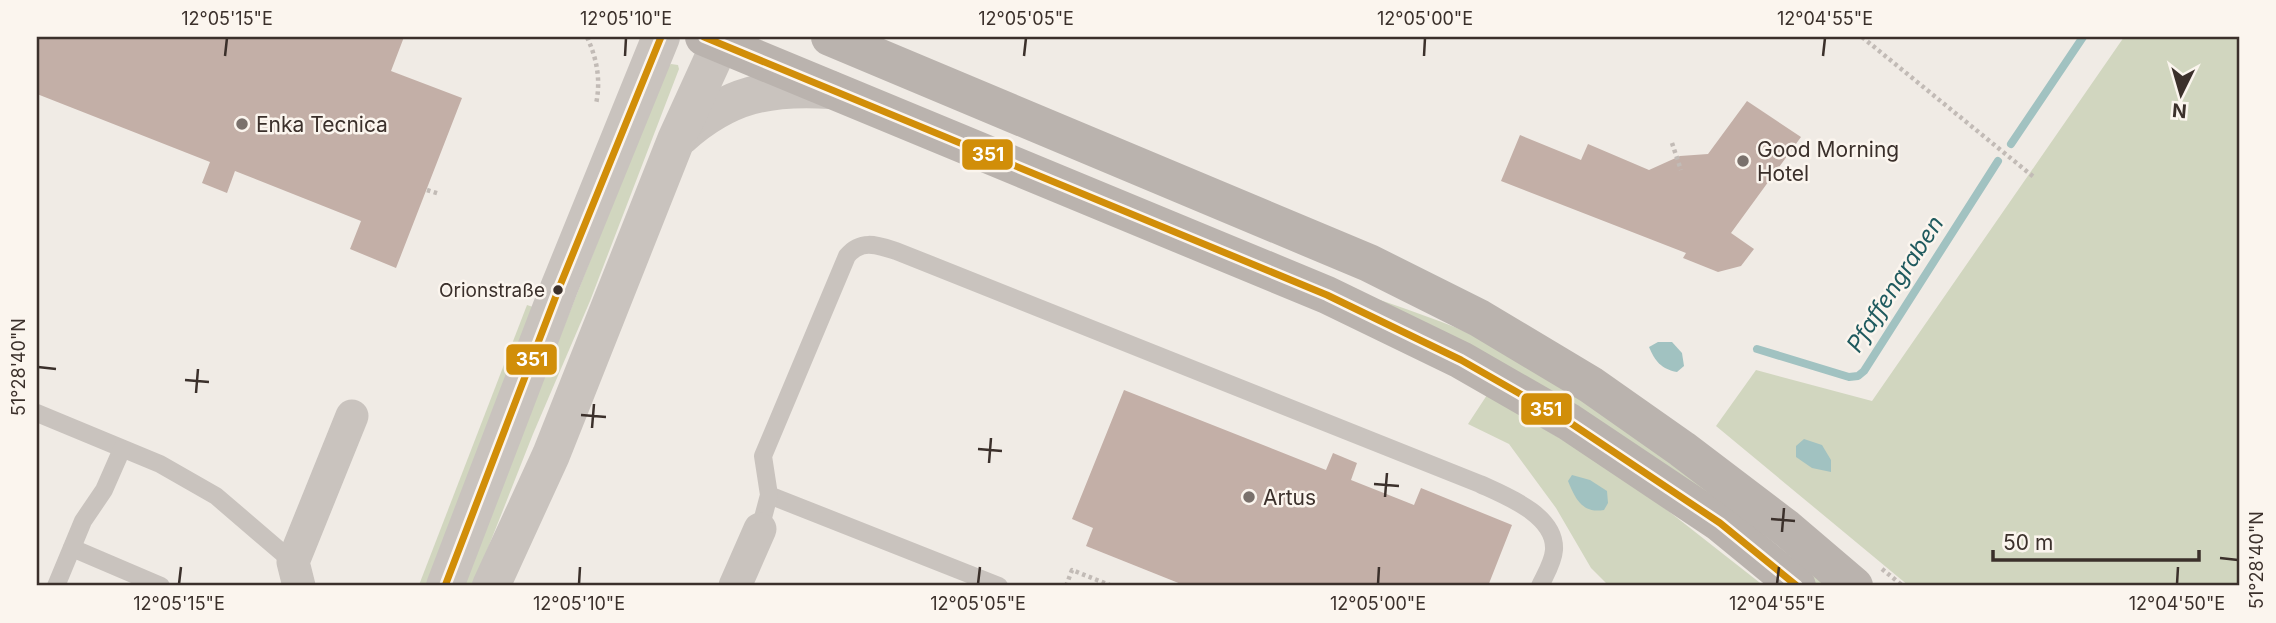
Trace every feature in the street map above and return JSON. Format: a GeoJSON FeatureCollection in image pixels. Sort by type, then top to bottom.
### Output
{"type":"FeatureCollection","features":[{"type":"Feature","properties":{"kind":"main road"},"geometry":{"type":"LineString","coordinates":[[830,37],[1369,264],[1479,318],[1591,385],[1682,449],[1786,528],[1854,586]]}},
{"type":"Feature","properties":{"kind":"main road"},"geometry":{"type":"LineString","coordinates":[[716,39],[1326,295],[1461,359],[1569,422],[1708,515],[1797,586]]}},
{"type":"Feature","properties":{"kind":"street"},"geometry":{"type":"LineString","coordinates":[[445,586],[559,288],[661,37]]}},
{"type":"Feature","properties":{"kind":"street"},"geometry":{"type":"LineString","coordinates":[[491,586],[551,455],[716,39]]}},
{"type":"Feature","properties":{"kind":"street"},"geometry":{"type":"LineString","coordinates":[[677,140],[709,113],[727,103],[758,92],[783,89],[836,91]]}},
{"type":"Feature","properties":{"kind":"street"},"geometry":{"type":"LineString","coordinates":[[296,574],[352,416]]}},
{"type":"Feature","properties":{"kind":"street"},"geometry":{"type":"LineString","coordinates":[[735,586],[760,529]]}},
{"type":"Feature","properties":{"kind":"lane"},"geometry":{"type":"LineString","coordinates":[[760,529],[769,495],[763,456],[847,256],[854,248],[863,244],[875,244],[1511,498],[1541,520],[1551,536],[1554,549],[1552,561],[1540,586]]}},
{"type":"Feature","properties":{"kind":"lane"},"geometry":{"type":"LineString","coordinates":[[37,413],[160,464],[216,496],[296,574]]}},
{"type":"Feature","properties":{"kind":"lane"},"geometry":{"type":"LineString","coordinates":[[56,586],[83,521],[104,490],[122,449]]}},
{"type":"Feature","properties":{"kind":"lane"},"geometry":{"type":"LineString","coordinates":[[769,495],[999,586]]}},
{"type":"Feature","properties":{"kind":"lane"},"geometry":{"type":"LineString","coordinates":[[72,548],[161,586]]}},
{"type":"Feature","properties":{"kind":"path"},"geometry":{"type":"LineString","coordinates":[[1862,37],[2035,178]]}},
{"type":"Feature","properties":{"kind":"path"},"geometry":{"type":"LineString","coordinates":[[1672,143],[1681,170]]}},
{"type":"Feature","properties":{"kind":"path"},"geometry":{"type":"LineString","coordinates":[[427,190],[440,194]]}},
{"type":"Feature","properties":{"kind":"path"},"geometry":{"type":"LineString","coordinates":[[1066,586],[1072,570],[1112,586]]}},
{"type":"Feature","properties":{"kind":"green space"},"geometry":{"type":"Polygon","coordinates":[[[2124,37],[2239,37],[2239,586],[1909,586],[1716,426],[1756,370],[1872,401],[2124,37]]]}},
{"type":"Feature","properties":{"kind":"green space"},"geometry":{"type":"Polygon","coordinates":[[[671,64],[678,65],[679,69],[590,301],[533,434],[473,586],[461,586],[667,67],[671,64]]]}},
{"type":"Feature","properties":{"kind":"green space"},"geometry":{"type":"Polygon","coordinates":[[[1358,292],[1472,334],[1532,368],[1620,426],[1828,586],[1819,586],[1663,464],[1358,292]]]}},
{"type":"Feature","properties":{"kind":"green space"},"geometry":{"type":"Polygon","coordinates":[[[527,305],[536,308],[428,586],[419,585],[527,305]]]}},
{"type":"Feature","properties":{"kind":"green space"},"geometry":{"type":"Polygon","coordinates":[[[1487,395],[1625,477],[1764,586],[1609,586],[1591,568],[1556,508],[1509,444],[1468,424],[1487,395]]]}},
{"type":"Feature","properties":{"kind":"water"},"geometry":{"type":"Polygon","coordinates":[[[1658,342],[1672,342],[1682,353],[1684,366],[1677,372],[1659,364],[1649,347],[1658,342]]]}},
{"type":"Feature","properties":{"kind":"water"},"geometry":{"type":"Polygon","coordinates":[[[1804,439],[1822,445],[1831,460],[1831,472],[1812,468],[1796,457],[1796,446],[1804,439]]]}},
{"type":"Feature","properties":{"kind":"water"},"geometry":{"type":"Polygon","coordinates":[[[1572,475],[1590,480],[1607,491],[1608,503],[1604,510],[1590,510],[1580,503],[1568,481],[1572,475]]]}},
{"type":"Feature","properties":{"kind":"building","name":"Enka Tecnica"},"geometry":{"type":"Polygon","coordinates":[[[37,37],[404,37],[391,71],[462,98],[396,268],[350,249],[361,221],[235,171],[227,193],[202,183],[210,162],[37,94],[37,37]]]}},
{"type":"Feature","properties":{"kind":"building","name":"Good Morning Hotel"},"geometry":{"type":"Polygon","coordinates":[[[1747,101],[1801,137],[1731,233],[1754,249],[1741,266],[1718,272],[1683,258],[1686,253],[1501,181],[1520,135],[1581,160],[1588,144],[1649,170],[1680,156],[1708,154],[1747,101]]]}},
{"type":"Feature","properties":{"kind":"building","name":"Artus"},"geometry":{"type":"Polygon","coordinates":[[[1124,390],[1326,470],[1333,453],[1357,463],[1351,480],[1414,505],[1421,488],[1512,525],[1488,586],[1186,586],[1086,546],[1093,528],[1072,519],[1124,390]]]}},
{"type":"Feature","properties":{"kind":"waterway","name":"Pfaffengraben"},"geometry":{"type":"LineString","coordinates":[[2011,144],[2083,37]]}},
{"type":"Feature","properties":{"kind":"waterway","name":"Pfaffengraben"},"geometry":{"type":"LineString","coordinates":[[1757,349],[1849,377],[1858,376],[1864,371],[1998,161]]}},
{"type":"Feature","properties":{"kind":"transit line","name":"351"},"geometry":{"type":"LineString","coordinates":[[445,586],[559,288],[661,37]]}},
{"type":"Feature","properties":{"kind":"transit line","name":"351"},"geometry":{"type":"LineString","coordinates":[[704,37],[1327,295],[1461,360],[1569,422],[1720,523],[1797,586]]}},
{"type":"Feature","properties":{"kind":"place","name":"Enka Tecnica"},"geometry":{"type":"Point","coordinates":[242,124]}},
{"type":"Feature","properties":{"kind":"place","name":"Good Morning Hotel"},"geometry":{"type":"Point","coordinates":[1743,161]}},
{"type":"Feature","properties":{"kind":"place","name":"Orionstraße"},"geometry":{"type":"Point","coordinates":[558,290]}},
{"type":"Feature","properties":{"kind":"place","name":"Artus"},"geometry":{"type":"Point","coordinates":[1249,497]}}]}
